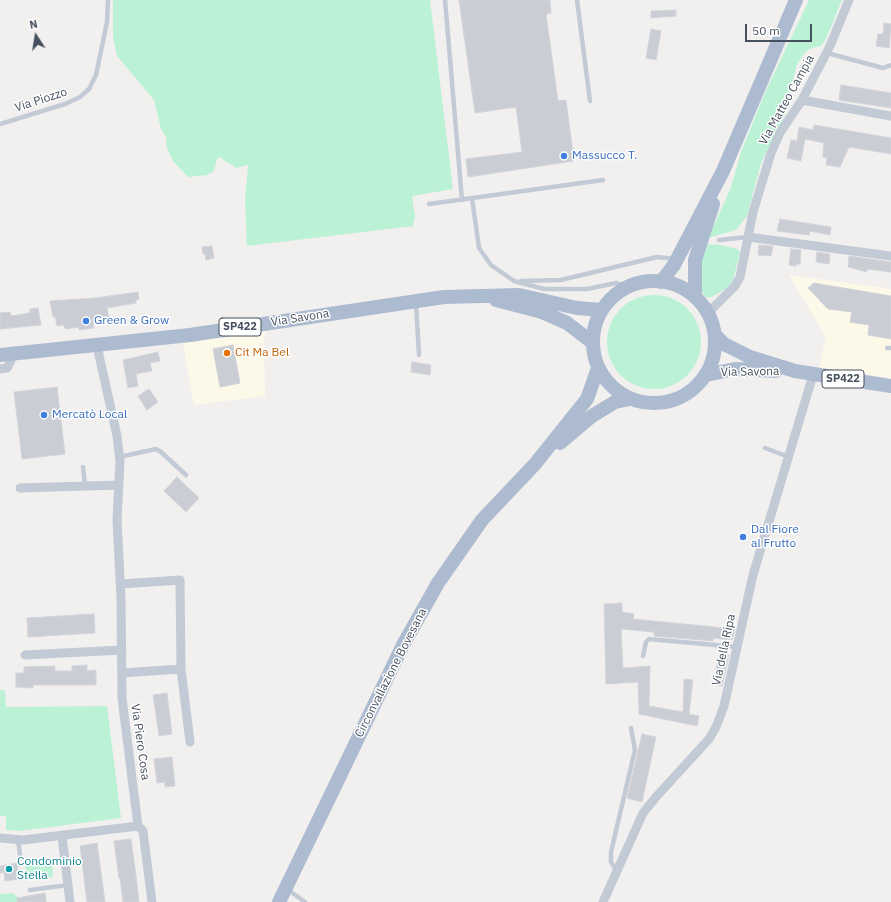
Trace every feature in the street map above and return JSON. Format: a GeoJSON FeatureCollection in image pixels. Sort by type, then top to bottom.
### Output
{"type":"FeatureCollection","features":[{"type":"Feature","properties":{"kind":"main road"},"geometry":{"type":"LineString","coordinates":[[661,282],[701,223],[796,0]]}},
{"type":"Feature","properties":{"kind":"main road"},"geometry":{"type":"LineString","coordinates":[[695,297],[694,260],[701,223]]}},
{"type":"Feature","properties":{"kind":"main road"},"geometry":{"type":"LineString","coordinates":[[644,282],[661,282],[679,287],[695,297],[708,313],[715,335],[715,349],[712,362],[706,375],[690,392],[676,399],[653,403],[630,399],[617,391],[606,381],[598,368],[594,356],[593,343],[595,326],[602,310],[614,297],[628,287],[644,282]]}},
{"type":"Feature","properties":{"kind":"main road","name":"Via Savona"},"geometry":{"type":"LineString","coordinates":[[0,355],[190,336],[416,300],[519,295],[577,308],[602,310]]}},
{"type":"Feature","properties":{"kind":"main road","name":"Via Savona"},"geometry":{"type":"LineString","coordinates":[[480,296],[542,312],[567,323],[593,343]]}},
{"type":"Feature","properties":{"kind":"main road","name":"Via Savona"},"geometry":{"type":"LineString","coordinates":[[715,335],[724,344],[750,357],[795,371],[891,386]]}},
{"type":"Feature","properties":{"kind":"main road","name":"Circonvallazione Bovesana"},"geometry":{"type":"LineString","coordinates":[[279,902],[403,644],[438,583],[482,520],[535,464],[587,399],[598,368]]}},
{"type":"Feature","properties":{"kind":"main road","name":"Via Savona"},"geometry":{"type":"LineString","coordinates":[[706,375],[735,369],[795,371]]}},
{"type":"Feature","properties":{"kind":"main road","name":"Circonvallazione Bovesana"},"geometry":{"type":"LineString","coordinates":[[535,464],[592,416],[615,402],[630,399]]}},
{"type":"Feature","properties":{"kind":"street","name":"Via Matteo Campia"},"geometry":{"type":"LineString","coordinates":[[708,313],[721,301],[738,281],[753,212],[764,172],[781,130],[802,100],[827,53],[849,0]]}},
{"type":"Feature","properties":{"kind":"street"},"geometry":{"type":"LineString","coordinates":[[802,100],[891,116]]}},
{"type":"Feature","properties":{"kind":"street"},"geometry":{"type":"LineString","coordinates":[[748,237],[891,256]]}},
{"type":"Feature","properties":{"kind":"street","name":"Via Piero Cosa"},"geometry":{"type":"LineString","coordinates":[[97,346],[117,436],[119,458],[117,520],[121,584],[122,698],[138,826],[143,831],[152,902]]}},
{"type":"Feature","properties":{"kind":"street"},"geometry":{"type":"LineString","coordinates":[[0,369],[7,368],[14,354]]}},
{"type":"Feature","properties":{"kind":"street","name":"Via della Ripa"},"geometry":{"type":"LineString","coordinates":[[603,902],[643,813],[709,738],[716,728],[724,706],[753,575],[813,375]]}},
{"type":"Feature","properties":{"kind":"street"},"geometry":{"type":"LineString","coordinates":[[20,488],[119,485]]}},
{"type":"Feature","properties":{"kind":"street"},"geometry":{"type":"LineString","coordinates":[[121,584],[180,580],[181,668],[190,742]]}},
{"type":"Feature","properties":{"kind":"street"},"geometry":{"type":"LineString","coordinates":[[25,655],[122,650]]}},
{"type":"Feature","properties":{"kind":"street"},"geometry":{"type":"LineString","coordinates":[[122,673],[181,668]]}},
{"type":"Feature","properties":{"kind":"street"},"geometry":{"type":"LineString","coordinates":[[0,838],[18,840],[138,826]]}},
{"type":"Feature","properties":{"kind":"street"},"geometry":{"type":"LineString","coordinates":[[62,836],[70,902]]}},
{"type":"Feature","properties":{"kind":"lane","name":"Via Piozzo"},"geometry":{"type":"LineString","coordinates":[[0,124],[65,104],[80,97],[89,89],[96,75],[107,22],[108,0]]}},
{"type":"Feature","properties":{"kind":"lane"},"geometry":{"type":"LineString","coordinates":[[444,0],[462,200]]}},
{"type":"Feature","properties":{"kind":"lane"},"geometry":{"type":"LineString","coordinates":[[577,0],[590,101]]}},
{"type":"Feature","properties":{"kind":"lane"},"geometry":{"type":"LineString","coordinates":[[827,53],[883,68],[891,65]]}},
{"type":"Feature","properties":{"kind":"lane"},"geometry":{"type":"LineString","coordinates":[[429,204],[603,180]]}},
{"type":"Feature","properties":{"kind":"lane"},"geometry":{"type":"LineString","coordinates":[[472,198],[479,248],[491,265],[514,281],[544,289],[587,289],[616,283],[628,287]]}},
{"type":"Feature","properties":{"kind":"lane"},"geometry":{"type":"LineString","coordinates":[[719,240],[748,237]]}},
{"type":"Feature","properties":{"kind":"lane"},"geometry":{"type":"LineString","coordinates":[[514,281],[561,280],[657,257],[676,259]]}},
{"type":"Feature","properties":{"kind":"lane"},"geometry":{"type":"LineString","coordinates":[[416,300],[418,355]]}},
{"type":"Feature","properties":{"kind":"lane"},"geometry":{"type":"LineString","coordinates":[[765,448],[789,457]]}},
{"type":"Feature","properties":{"kind":"lane"},"geometry":{"type":"LineString","coordinates":[[119,458],[156,450],[162,452],[186,475]]}},
{"type":"Feature","properties":{"kind":"lane"},"geometry":{"type":"LineString","coordinates":[[82,467],[84,486]]}},
{"type":"Feature","properties":{"kind":"lane"},"geometry":{"type":"LineString","coordinates":[[643,656],[646,642],[649,639],[737,647]]}},
{"type":"Feature","properties":{"kind":"lane"},"geometry":{"type":"LineString","coordinates":[[617,871],[611,862],[611,852],[635,750],[631,728]]}},
{"type":"Feature","properties":{"kind":"lane"},"geometry":{"type":"LineString","coordinates":[[18,840],[20,855]]}},
{"type":"Feature","properties":{"kind":"lane"},"geometry":{"type":"LineString","coordinates":[[30,890],[68,886]]}},
{"type":"Feature","properties":{"kind":"lane"},"geometry":{"type":"LineString","coordinates":[[286,888],[305,902]]}},
{"type":"Feature","properties":{"kind":"shaded area"},"geometry":{"type":"Polygon","coordinates":[[[789,275],[891,289],[891,378],[819,368],[826,337],[789,275]]]}},
{"type":"Feature","properties":{"kind":"shaded area"},"geometry":{"type":"Polygon","coordinates":[[[266,330],[264,338],[265,396],[194,405],[183,343],[266,330]]]}},
{"type":"Feature","properties":{"kind":"green space"},"geometry":{"type":"Polygon","coordinates":[[[113,0],[430,0],[453,189],[412,196],[415,216],[413,226],[247,246],[245,200],[248,165],[236,168],[219,157],[217,159],[214,171],[207,175],[188,177],[173,161],[167,148],[166,137],[161,129],[154,100],[117,56],[113,36],[113,0]]]}},
{"type":"Feature","properties":{"kind":"green space"},"geometry":{"type":"Polygon","coordinates":[[[809,0],[842,0],[826,39],[821,46],[809,49],[797,64],[785,115],[761,163],[747,216],[736,230],[708,238],[730,190],[741,152],[764,95],[809,0]]]}},
{"type":"Feature","properties":{"kind":"green space"},"geometry":{"type":"Polygon","coordinates":[[[705,244],[720,245],[738,249],[740,253],[733,280],[727,288],[712,297],[705,297],[700,288],[699,276],[705,244]]]}},
{"type":"Feature","properties":{"kind":"green space"},"geometry":{"type":"Polygon","coordinates":[[[645,295],[663,295],[672,298],[688,308],[698,324],[701,333],[701,351],[698,360],[688,376],[672,386],[663,389],[645,389],[636,386],[620,376],[610,360],[607,351],[607,333],[610,324],[620,308],[636,298],[645,295]]]}},
{"type":"Feature","properties":{"kind":"green space"},"geometry":{"type":"Polygon","coordinates":[[[0,690],[5,690],[6,707],[107,706],[121,818],[19,831],[6,830],[6,816],[0,816],[0,690]]]}},
{"type":"Feature","properties":{"kind":"green space"},"geometry":{"type":"Polygon","coordinates":[[[52,862],[53,877],[27,880],[25,866],[52,862]]]}},
{"type":"Feature","properties":{"kind":"green space"},"geometry":{"type":"Polygon","coordinates":[[[13,893],[18,897],[19,902],[0,902],[0,894],[13,893]]]}},
{"type":"Feature","properties":{"kind":"building"},"geometry":{"type":"Polygon","coordinates":[[[459,0],[550,0],[551,13],[546,14],[558,101],[566,100],[574,161],[468,177],[466,159],[522,152],[516,107],[475,113],[459,0]]]}},
{"type":"Feature","properties":{"kind":"building"},"geometry":{"type":"Polygon","coordinates":[[[676,10],[676,16],[651,18],[651,11],[676,10]]]}},
{"type":"Feature","properties":{"kind":"building"},"geometry":{"type":"Polygon","coordinates":[[[884,23],[891,24],[889,48],[876,46],[878,34],[883,34],[884,23]]]}},
{"type":"Feature","properties":{"kind":"building"},"geometry":{"type":"Polygon","coordinates":[[[651,29],[661,31],[656,60],[646,58],[651,29]]]}},
{"type":"Feature","properties":{"kind":"building"},"geometry":{"type":"Polygon","coordinates":[[[841,85],[891,93],[891,108],[839,100],[841,85]]]}},
{"type":"Feature","properties":{"kind":"building"},"geometry":{"type":"Polygon","coordinates":[[[814,125],[891,138],[891,154],[849,147],[840,167],[826,165],[827,158],[823,157],[824,143],[805,139],[801,161],[787,158],[791,140],[797,141],[799,127],[813,130],[814,125]]]}},
{"type":"Feature","properties":{"kind":"building"},"geometry":{"type":"Polygon","coordinates":[[[780,219],[831,227],[830,235],[810,231],[809,235],[777,231],[780,219]]]}},
{"type":"Feature","properties":{"kind":"building"},"geometry":{"type":"Polygon","coordinates":[[[759,245],[773,246],[771,256],[758,255],[759,245]]]}},
{"type":"Feature","properties":{"kind":"building"},"geometry":{"type":"Polygon","coordinates":[[[212,246],[214,258],[206,260],[202,247],[212,246]]]}},
{"type":"Feature","properties":{"kind":"building"},"geometry":{"type":"Polygon","coordinates":[[[791,249],[801,250],[800,264],[796,264],[796,266],[789,265],[791,249]]]}},
{"type":"Feature","properties":{"kind":"building"},"geometry":{"type":"Polygon","coordinates":[[[817,252],[830,254],[829,264],[816,262],[817,252]]]}},
{"type":"Feature","properties":{"kind":"building"},"geometry":{"type":"Polygon","coordinates":[[[849,256],[891,262],[891,272],[867,269],[867,272],[848,267],[849,256]]]}},
{"type":"Feature","properties":{"kind":"building"},"geometry":{"type":"Polygon","coordinates":[[[814,283],[891,296],[891,339],[868,335],[869,325],[850,322],[852,312],[828,309],[808,288],[814,283]]]}},
{"type":"Feature","properties":{"kind":"building"},"geometry":{"type":"Polygon","coordinates":[[[138,292],[139,299],[136,300],[136,303],[107,308],[109,319],[93,321],[94,328],[79,330],[79,327],[66,329],[63,325],[57,326],[55,316],[53,317],[50,301],[95,298],[138,292]]]}},
{"type":"Feature","properties":{"kind":"building"},"geometry":{"type":"Polygon","coordinates":[[[38,308],[41,325],[0,329],[0,313],[10,312],[11,316],[30,313],[30,309],[38,308]]]}},
{"type":"Feature","properties":{"kind":"building"},"geometry":{"type":"Polygon","coordinates":[[[233,345],[240,383],[220,387],[213,349],[233,345]]]}},
{"type":"Feature","properties":{"kind":"building"},"geometry":{"type":"Polygon","coordinates":[[[158,352],[160,361],[150,363],[152,371],[136,374],[138,386],[128,388],[123,360],[158,352]]]}},
{"type":"Feature","properties":{"kind":"building"},"geometry":{"type":"Polygon","coordinates":[[[412,362],[431,365],[430,375],[411,372],[412,362]]]}},
{"type":"Feature","properties":{"kind":"building"},"geometry":{"type":"Polygon","coordinates":[[[57,387],[65,454],[22,459],[14,392],[57,387]]]}},
{"type":"Feature","properties":{"kind":"building"},"geometry":{"type":"Polygon","coordinates":[[[149,389],[158,402],[147,410],[138,396],[149,389]]]}},
{"type":"Feature","properties":{"kind":"building"},"geometry":{"type":"Polygon","coordinates":[[[177,477],[199,498],[186,512],[164,491],[177,477]]]}},
{"type":"Feature","properties":{"kind":"building"},"geometry":{"type":"Polygon","coordinates":[[[622,603],[622,612],[634,614],[633,619],[735,629],[732,640],[713,638],[713,641],[654,636],[654,632],[621,629],[623,668],[650,666],[649,706],[683,712],[684,679],[693,680],[689,714],[699,716],[697,726],[639,714],[638,682],[606,684],[604,604],[622,603]]]}},
{"type":"Feature","properties":{"kind":"building"},"geometry":{"type":"Polygon","coordinates":[[[94,614],[95,633],[28,637],[27,618],[94,614]]]}},
{"type":"Feature","properties":{"kind":"building"},"geometry":{"type":"Polygon","coordinates":[[[719,654],[729,655],[722,686],[713,684],[719,654]]]}},
{"type":"Feature","properties":{"kind":"building"},"geometry":{"type":"Polygon","coordinates":[[[87,665],[87,671],[96,670],[96,685],[33,685],[33,688],[16,687],[16,673],[24,673],[24,667],[55,666],[55,671],[72,671],[72,666],[87,665]]]}},
{"type":"Feature","properties":{"kind":"building"},"geometry":{"type":"Polygon","coordinates":[[[167,693],[172,734],[159,736],[153,695],[167,693]]]}},
{"type":"Feature","properties":{"kind":"building"},"geometry":{"type":"Polygon","coordinates":[[[642,734],[656,737],[642,802],[627,798],[642,734]]]}},
{"type":"Feature","properties":{"kind":"building"},"geometry":{"type":"Polygon","coordinates":[[[172,757],[175,786],[165,787],[165,782],[157,783],[154,759],[172,757]]]}},
{"type":"Feature","properties":{"kind":"building"},"geometry":{"type":"Polygon","coordinates":[[[131,839],[139,902],[123,902],[114,841],[131,839]]]}},
{"type":"Feature","properties":{"kind":"building"},"geometry":{"type":"Polygon","coordinates":[[[97,843],[105,902],[87,902],[80,846],[97,843]]]}},
{"type":"Feature","properties":{"kind":"building","name":"Condominio Stella"},"geometry":{"type":"Polygon","coordinates":[[[17,863],[19,879],[5,881],[4,872],[0,873],[0,866],[17,863]]]}},
{"type":"Feature","properties":{"kind":"building"},"geometry":{"type":"Polygon","coordinates":[[[45,893],[46,902],[17,902],[17,898],[45,893]]]}},
{"type":"Feature","properties":{"kind":"place","name":"Massucco T."},"geometry":{"type":"Point","coordinates":[564,156]}},
{"type":"Feature","properties":{"kind":"place","name":"Green & Grow"},"geometry":{"type":"Point","coordinates":[86,321]}},
{"type":"Feature","properties":{"kind":"place","name":"Cit Ma Bel"},"geometry":{"type":"Point","coordinates":[227,353]}},
{"type":"Feature","properties":{"kind":"place","name":"Mercatò Local"},"geometry":{"type":"Point","coordinates":[44,415]}},
{"type":"Feature","properties":{"kind":"place","name":"Dal Fiore al Frutto"},"geometry":{"type":"Point","coordinates":[743,537]}},
{"type":"Feature","properties":{"kind":"place","name":"Condominio Stella"},"geometry":{"type":"Point","coordinates":[9,869]}}]}
